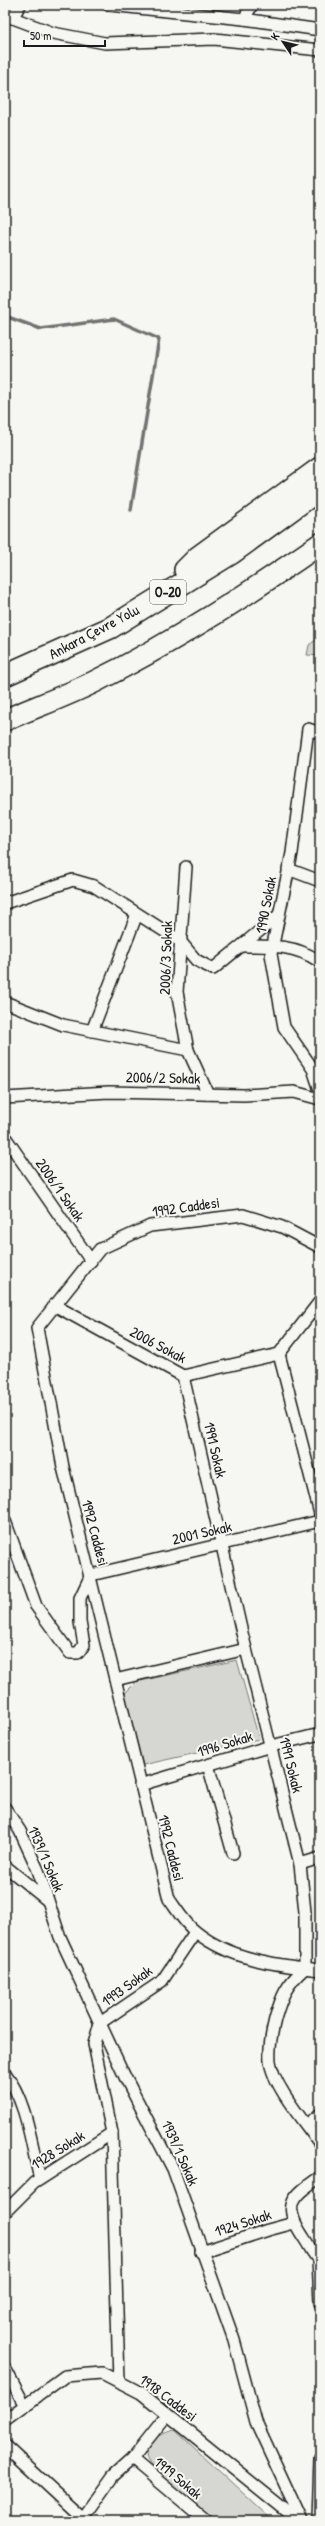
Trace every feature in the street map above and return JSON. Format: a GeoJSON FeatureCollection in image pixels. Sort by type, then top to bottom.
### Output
{"type":"FeatureCollection","features":[{"type":"Feature","properties":{"kind":"highway"},"geometry":{"type":"LineString","coordinates":[[149,603],[198,557],[320,468]]}},
{"type":"Feature","properties":{"kind":"highway","name":"Ankara Çevre Yolu"},"geometry":{"type":"LineString","coordinates":[[5,676],[104,631],[232,553],[320,489]]}},
{"type":"Feature","properties":{"kind":"highway"},"geometry":{"type":"LineString","coordinates":[[5,720],[94,682],[179,636],[275,575],[320,544]]}},
{"type":"Feature","properties":{"kind":"highway"},"geometry":{"type":"LineString","coordinates":[[275,575],[320,556]]}},
{"type":"Feature","properties":{"kind":"street"},"geometry":{"type":"LineString","coordinates":[[20,5],[9,17],[53,33],[105,43],[214,39],[320,50]]}},
{"type":"Feature","properties":{"kind":"street"},"geometry":{"type":"LineString","coordinates":[[109,5],[244,19],[320,30]]}},
{"type":"Feature","properties":{"kind":"street"},"geometry":{"type":"LineString","coordinates":[[244,19],[252,5]]}},
{"type":"Feature","properties":{"kind":"street","name":"1990 Sokak"},"geometry":{"type":"LineString","coordinates":[[320,733],[308,729],[288,869],[271,954],[284,1027],[313,1069],[318,1078],[320,1090]]}},
{"type":"Feature","properties":{"kind":"street","name":"2006/3 Sokak"},"geometry":{"type":"LineString","coordinates":[[186,867],[177,992],[188,1050],[208,1094]]}},
{"type":"Feature","properties":{"kind":"street"},"geometry":{"type":"LineString","coordinates":[[288,869],[320,881]]}},
{"type":"Feature","properties":{"kind":"street"},"geometry":{"type":"LineString","coordinates":[[5,903],[73,880],[94,886],[180,942],[196,960],[214,969],[279,915]]}},
{"type":"Feature","properties":{"kind":"street"},"geometry":{"type":"LineString","coordinates":[[92,1031],[137,914]]}},
{"type":"Feature","properties":{"kind":"street"},"geometry":{"type":"LineString","coordinates":[[242,946],[289,947],[306,953],[317,960]]}},
{"type":"Feature","properties":{"kind":"street"},"geometry":{"type":"LineString","coordinates":[[5,1002],[63,1025],[188,1050]]}},
{"type":"Feature","properties":{"kind":"street","name":"2006/2 Sokak"},"geometry":{"type":"LineString","coordinates":[[5,1098],[108,1092],[208,1094],[294,1092],[320,1099]]}},
{"type":"Feature","properties":{"kind":"street","name":"2006/1 Sokak"},"geometry":{"type":"LineString","coordinates":[[5,1137],[91,1261]]}},
{"type":"Feature","properties":{"kind":"street","name":"1992 Caddesi"},"geometry":{"type":"LineString","coordinates":[[320,1248],[282,1227],[243,1214],[150,1226],[100,1250],[54,1305],[37,1328],[62,1467],[91,1575],[140,1785],[169,1899],[195,1932],[227,1952],[280,1965],[320,1970]]}},
{"type":"Feature","properties":{"kind":"street"},"geometry":{"type":"LineString","coordinates":[[320,1301],[279,1354],[320,1514]]}},
{"type":"Feature","properties":{"kind":"street","name":"2006 Sokak"},"geometry":{"type":"LineString","coordinates":[[54,1305],[182,1376],[279,1354]]}},
{"type":"Feature","properties":{"kind":"street","name":"1991 Sokak"},"geometry":{"type":"LineString","coordinates":[[182,1376],[246,1649],[300,1864],[305,1912],[305,1968]]}},
{"type":"Feature","properties":{"kind":"street","name":"2001 Sokak"},"geometry":{"type":"LineString","coordinates":[[91,1575],[320,1520]]}},
{"type":"Feature","properties":{"kind":"street"},"geometry":{"type":"LineString","coordinates":[[5,1521],[36,1606],[70,1654],[78,1653],[84,1645],[80,1622],[80,1598],[91,1575]]}},
{"type":"Feature","properties":{"kind":"street"},"geometry":{"type":"LineString","coordinates":[[115,1680],[246,1649]]}},
{"type":"Feature","properties":{"kind":"street","name":"1996 Sokak"},"geometry":{"type":"LineString","coordinates":[[140,1785],[271,1746],[320,1734]]}},
{"type":"Feature","properties":{"kind":"street"},"geometry":{"type":"LineString","coordinates":[[208,1765],[233,1853]]}},
{"type":"Feature","properties":{"kind":"street","name":"1939/1 Sokak"},"geometry":{"type":"LineString","coordinates":[[5,1808],[26,1844],[48,1900],[60,1937],[100,2023],[173,2169],[201,2252],[234,2340],[256,2422],[302,2521]]}},
{"type":"Feature","properties":{"kind":"street"},"geometry":{"type":"LineString","coordinates":[[300,1864],[320,1858]]}},
{"type":"Feature","properties":{"kind":"street"},"geometry":{"type":"LineString","coordinates":[[5,1866],[48,1900]]}},
{"type":"Feature","properties":{"kind":"street","name":"1993 Sokak"},"geometry":{"type":"LineString","coordinates":[[100,2023],[162,1981],[195,1932]]}},
{"type":"Feature","properties":{"kind":"street"},"geometry":{"type":"LineString","coordinates":[[305,1968],[292,1980],[282,1994],[274,2026],[270,2062],[281,2089],[320,2144]]}},
{"type":"Feature","properties":{"kind":"street"},"geometry":{"type":"LineString","coordinates":[[100,2023],[94,2044],[112,2133],[119,2382]]}},
{"type":"Feature","properties":{"kind":"street"},"geometry":{"type":"LineString","coordinates":[[5,2073],[15,2086],[22,2107],[40,2179]]}},
{"type":"Feature","properties":{"kind":"street"},"geometry":{"type":"LineString","coordinates":[[307,2125],[320,2114]]}},
{"type":"Feature","properties":{"kind":"street","name":"1928 Sokak"},"geometry":{"type":"LineString","coordinates":[[5,2212],[40,2179],[112,2133]]}},
{"type":"Feature","properties":{"kind":"street"},"geometry":{"type":"LineString","coordinates":[[320,2177],[294,2196],[290,2213],[294,2223],[319,2260],[320,2303]]}},
{"type":"Feature","properties":{"kind":"street","name":"1924 Sokak"},"geometry":{"type":"LineString","coordinates":[[201,2252],[294,2223]]}},
{"type":"Feature","properties":{"kind":"street"},"geometry":{"type":"LineString","coordinates":[[5,2368],[24,2406]]}},
{"type":"Feature","properties":{"kind":"street","name":"1918 Caddesi"},"geometry":{"type":"LineString","coordinates":[[5,2420],[65,2376],[102,2373],[140,2393],[299,2521]]}},
{"type":"Feature","properties":{"kind":"street"},"geometry":{"type":"LineString","coordinates":[[5,2446],[82,2520],[113,2476],[132,2459],[168,2415]]}},
{"type":"Feature","properties":{"kind":"street"},"geometry":{"type":"LineString","coordinates":[[318,2521],[320,2457]]}},
{"type":"Feature","properties":{"kind":"street","name":"1919 Sokak"},"geometry":{"type":"LineString","coordinates":[[132,2459],[206,2521]]}},
{"type":"Feature","properties":{"kind":"shaded area"},"geometry":{"type":"Polygon","coordinates":[[[320,637],[320,656],[307,655],[309,645],[320,637]]]}},
{"type":"Feature","properties":{"kind":"shaded area"},"geometry":{"type":"Polygon","coordinates":[[[237,1660],[259,1739],[143,1765],[124,1694],[136,1682],[237,1660]]]}},
{"type":"Feature","properties":{"kind":"shaded area"},"geometry":{"type":"Polygon","coordinates":[[[175,2430],[273,2521],[211,2521],[152,2467],[146,2454],[150,2443],[155,2438],[175,2430]]]}},
{"type":"Feature","properties":{"kind":"waterway"},"geometry":{"type":"LineString","coordinates":[[5,316],[41,329],[114,319],[159,339],[131,510]]}}]}
